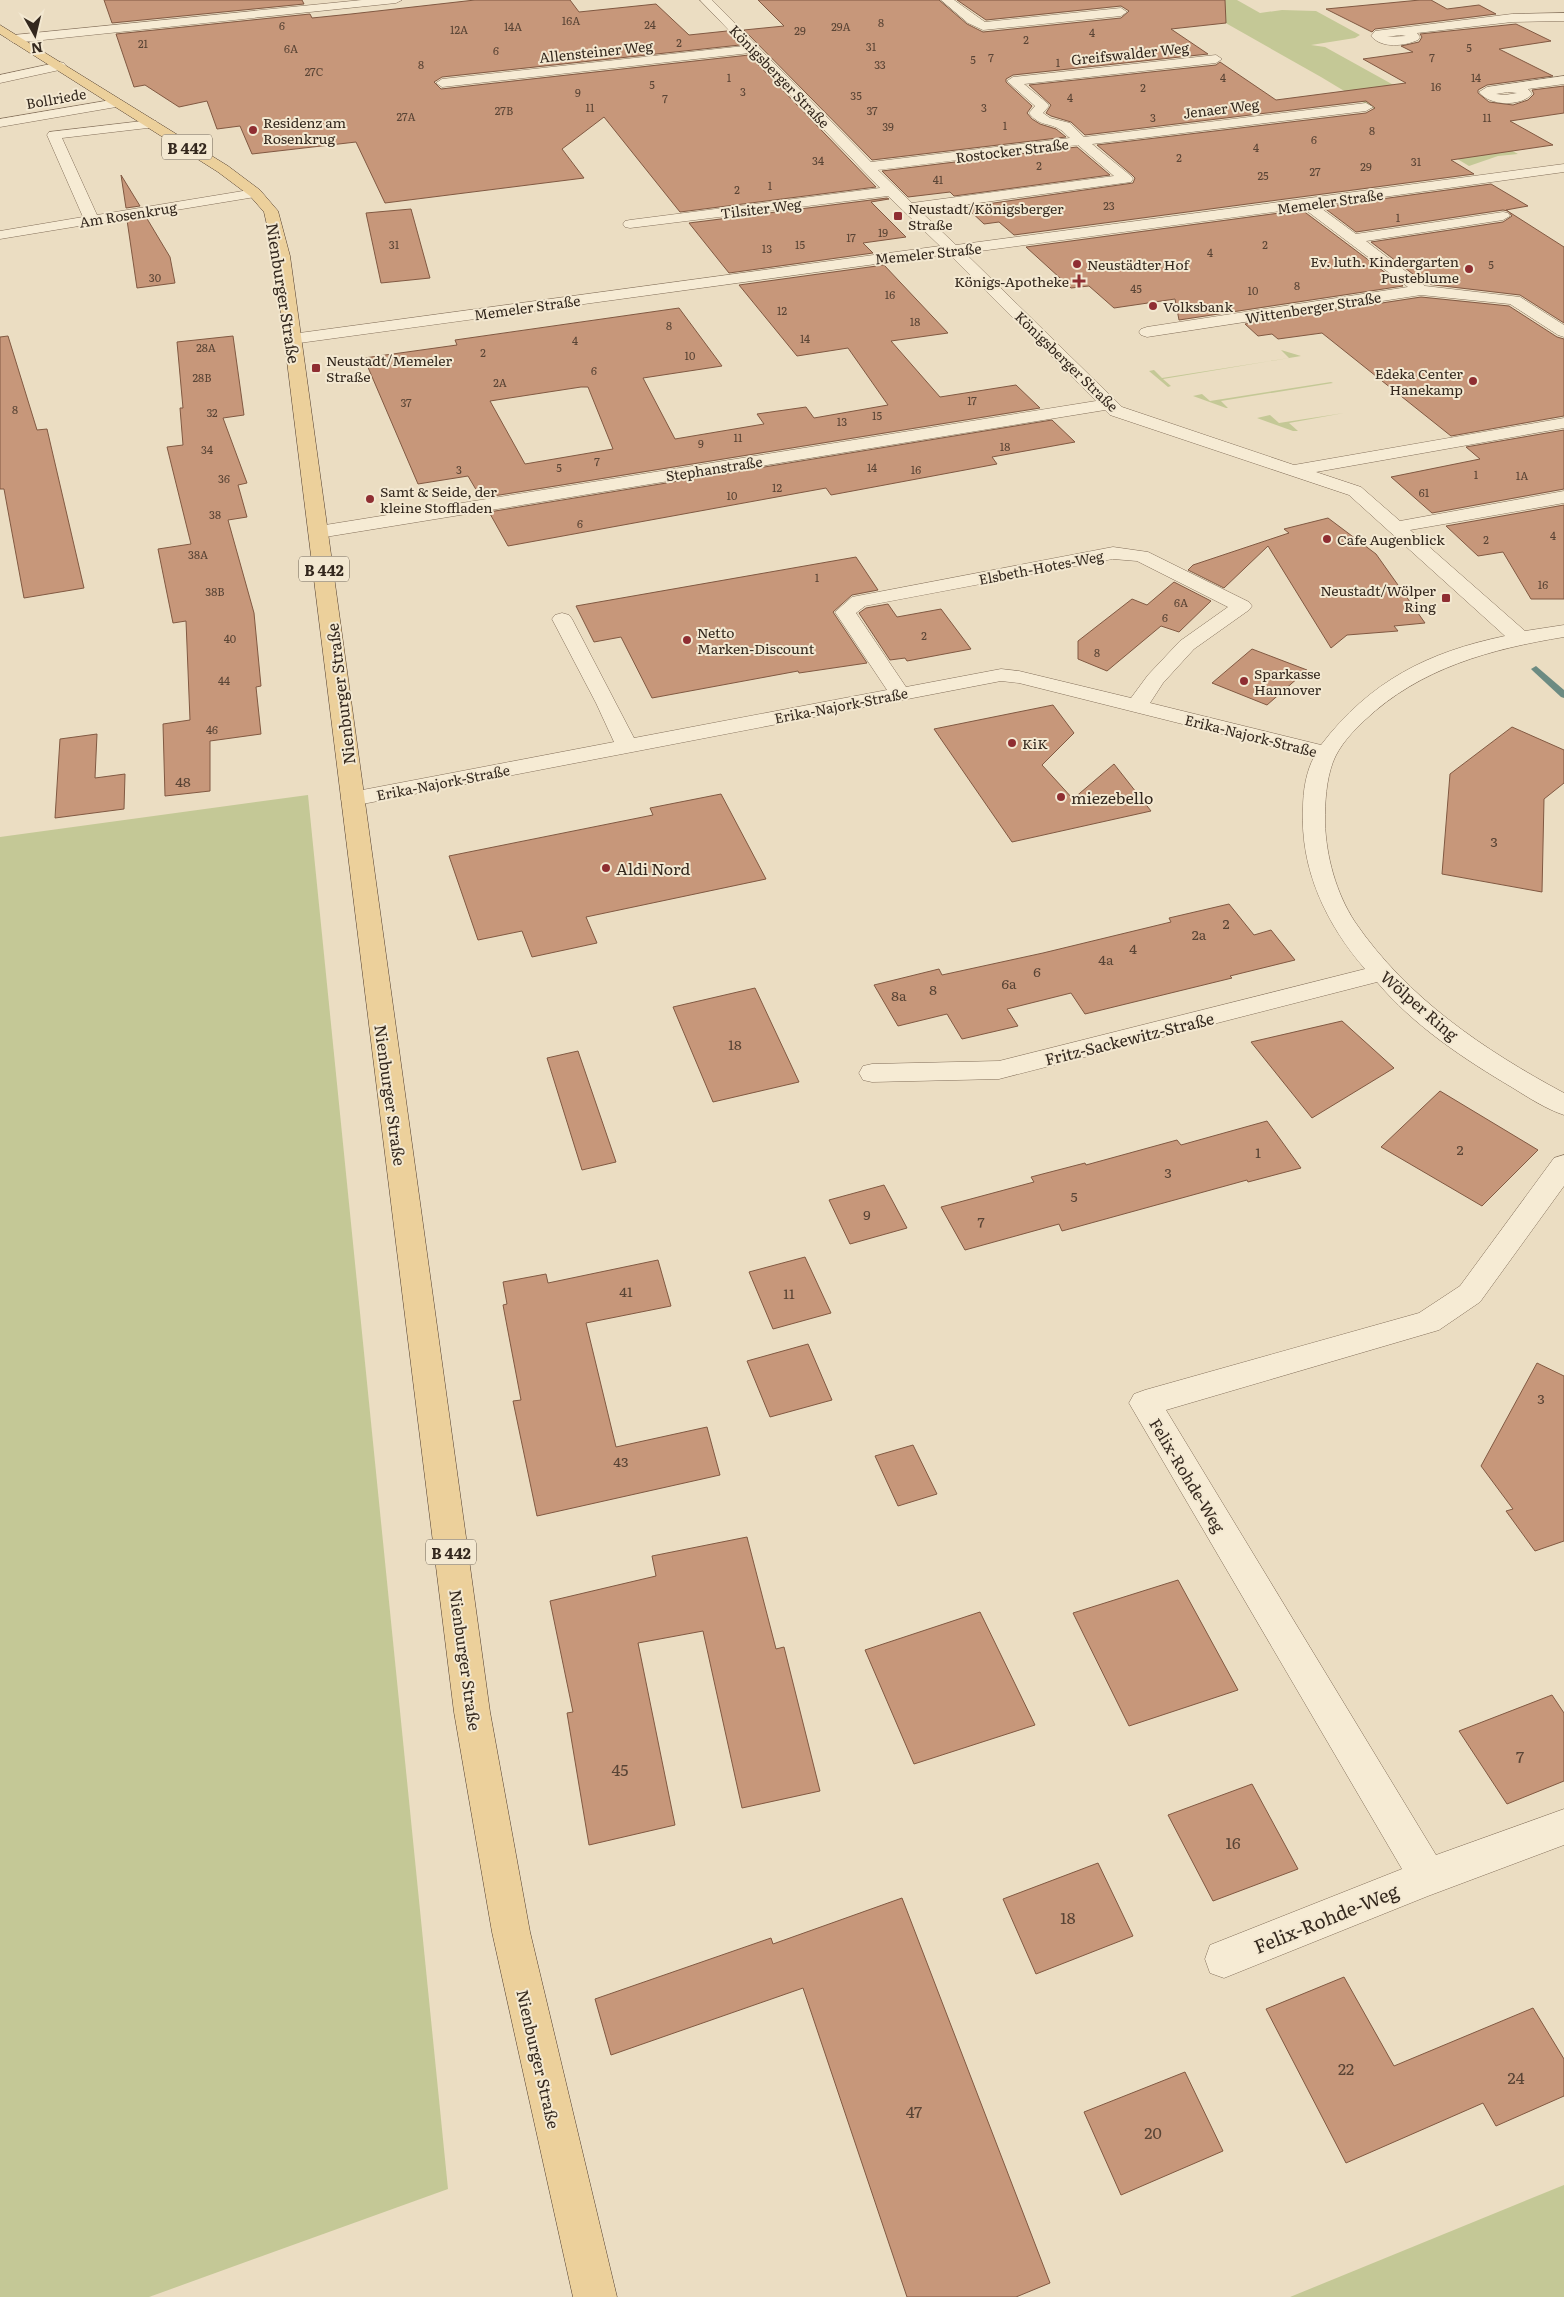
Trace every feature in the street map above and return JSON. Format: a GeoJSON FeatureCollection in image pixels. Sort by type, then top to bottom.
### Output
{"type":"FeatureCollection","features":[{"type":"Feature","properties":{"kind":"main road","name":"Nienburger Straße"},"geometry":{"type":"LineString","coordinates":[[0,29],[223,169],[255,193],[271,212],[282,256],[319,532],[352,799],[472,1712],[511,1932],[578,2233],[595,2297]]}},
{"type":"Feature","properties":{"kind":"street"},"geometry":{"type":"LineString","coordinates":[[14,39],[239,12],[396,0]]}},
{"type":"Feature","properties":{"kind":"street","name":"Königsberger Straße"},"geometry":{"type":"LineString","coordinates":[[706,0],[867,167],[954,250],[1116,411],[1355,491],[1519,636]]}},
{"type":"Feature","properties":{"kind":"street"},"geometry":{"type":"LineString","coordinates":[[947,0],[983,26],[1121,12]]}},
{"type":"Feature","properties":{"kind":"street"},"geometry":{"type":"LineString","coordinates":[[1398,31],[1512,18],[1564,17]]}},
{"type":"Feature","properties":{"kind":"street","name":"Allensteiner Weg"},"geometry":{"type":"LineString","coordinates":[[442,83],[753,49]]}},
{"type":"Feature","properties":{"kind":"street","name":"Greifswalder Weg"},"geometry":{"type":"LineString","coordinates":[[1046,78],[1216,59]]}},
{"type":"Feature","properties":{"kind":"street"},"geometry":{"type":"LineString","coordinates":[[0,79],[60,66]]}},
{"type":"Feature","properties":{"kind":"street","name":"Rostocker Straße"},"geometry":{"type":"LineString","coordinates":[[1046,78],[1013,80],[1042,106],[1036,113],[1044,121],[1065,126],[1081,142]]}},
{"type":"Feature","properties":{"kind":"street"},"geometry":{"type":"LineString","coordinates":[[1508,88],[1564,80]]}},
{"type":"Feature","properties":{"kind":"street","name":"Bollriede"},"geometry":{"type":"LineString","coordinates":[[0,123],[117,103]]}},
{"type":"Feature","properties":{"kind":"street","name":"Jenaer Weg"},"geometry":{"type":"LineString","coordinates":[[1081,142],[1366,107]]}},
{"type":"Feature","properties":{"kind":"street"},"geometry":{"type":"LineString","coordinates":[[92,220],[54,135],[151,124]]}},
{"type":"Feature","properties":{"kind":"street"},"geometry":{"type":"LineString","coordinates":[[908,208],[1126,179],[1081,142]]}},
{"type":"Feature","properties":{"kind":"street","name":"Rostocker Straße"},"geometry":{"type":"LineString","coordinates":[[867,167],[1081,142]]}},
{"type":"Feature","properties":{"kind":"street","name":"Memeler Straße"},"geometry":{"type":"LineString","coordinates":[[292,339],[927,252],[1307,204],[1564,168]]}},
{"type":"Feature","properties":{"kind":"street","name":"Tilsiter Weg"},"geometry":{"type":"LineString","coordinates":[[630,224],[891,191]]}},
{"type":"Feature","properties":{"kind":"street","name":"Am Rosenkrug"},"geometry":{"type":"LineString","coordinates":[[0,235],[255,193]]}},
{"type":"Feature","properties":{"kind":"street","name":"Wittenberger Straße"},"geometry":{"type":"LineString","coordinates":[[1307,204],[1421,290]]}},
{"type":"Feature","properties":{"kind":"street"},"geometry":{"type":"LineString","coordinates":[[1353,239],[1503,216]]}},
{"type":"Feature","properties":{"kind":"street","name":"Wittenberger Straße"},"geometry":{"type":"LineString","coordinates":[[1147,332],[1421,290],[1514,300],[1564,332]]}},
{"type":"Feature","properties":{"kind":"street"},"geometry":{"type":"LineString","coordinates":[[1548,321],[1564,318]]}},
{"type":"Feature","properties":{"kind":"street","name":"Stephanstraße"},"geometry":{"type":"LineString","coordinates":[[319,532],[1108,404]]}},
{"type":"Feature","properties":{"kind":"street"},"geometry":{"type":"LineString","coordinates":[[1292,470],[1564,423]]}},
{"type":"Feature","properties":{"kind":"street"},"geometry":{"type":"LineString","coordinates":[[1397,527],[1564,497]]}},
{"type":"Feature","properties":{"kind":"street","name":"Elsbeth-Hotes-Weg"},"geometry":{"type":"LineString","coordinates":[[900,694],[845,612],[859,600],[1113,553],[1141,556],[1242,606],[1187,645],[1154,679],[1136,706]]}},
{"type":"Feature","properties":{"kind":"street"},"geometry":{"type":"LineString","coordinates":[[562,619],[607,703],[627,746]]}},
{"type":"Feature","properties":{"kind":"street","name":"Wölper Ring"},"geometry":{"type":"LineString","coordinates":[[1564,630],[1519,636],[1475,649],[1424,667],[1383,693],[1351,722],[1326,753],[1316,786],[1313,812],[1316,847],[1324,884],[1345,925],[1381,973],[1418,1008],[1460,1040],[1516,1080],[1564,1105]]}},
{"type":"Feature","properties":{"kind":"street","name":"Erika-Najork-Straße"},"geometry":{"type":"LineString","coordinates":[[352,799],[1001,676],[1019,677],[1326,753]]}},
{"type":"Feature","properties":{"kind":"street","name":"Fritz-Sackewitz-Straße"},"geometry":{"type":"LineString","coordinates":[[872,1073],[999,1070],[1381,973]]}},
{"type":"Feature","properties":{"kind":"street","name":"Felix-Rohde-Weg"},"geometry":{"type":"LineString","coordinates":[[1428,1877],[1145,1402],[1428,1322],[1470,1294],[1564,1164]]}},
{"type":"Feature","properties":{"kind":"street","name":"Felix-Rohde-Weg"},"geometry":{"type":"LineString","coordinates":[[1224,1959],[1428,1877],[1564,1827]]}},
{"type":"Feature","properties":{"kind":"green space"},"geometry":{"type":"Polygon","coordinates":[[[1185,0],[1237,0],[1260,13],[1282,10],[1316,11],[1360,35],[1355,38],[1311,45],[1325,47],[1518,154],[1498,156],[1469,166],[1321,77],[1185,0]]]}},
{"type":"Feature","properties":{"kind":"green space"},"geometry":{"type":"Polygon","coordinates":[[[1281,350],[1301,356],[1289,358],[1281,350]]]}},
{"type":"Feature","properties":{"kind":"green space"},"geometry":{"type":"Polygon","coordinates":[[[1289,358],[1163,379],[1171,386],[1168,387],[1149,371],[1154,370],[1162,378],[1289,358]]]}},
{"type":"Feature","properties":{"kind":"green space"},"geometry":{"type":"Polygon","coordinates":[[[1333,383],[1221,401],[1228,408],[1193,396],[1202,394],[1210,401],[1333,383]]]}},
{"type":"Feature","properties":{"kind":"green space"},"geometry":{"type":"Polygon","coordinates":[[[1344,413],[1289,423],[1298,431],[1293,431],[1257,418],[1270,415],[1279,423],[1344,413]]]}},
{"type":"Feature","properties":{"kind":"green space"},"geometry":{"type":"Polygon","coordinates":[[[308,795],[448,2189],[149,2297],[0,2297],[0,837],[308,795]]]}},
{"type":"Feature","properties":{"kind":"green space"},"geometry":{"type":"Polygon","coordinates":[[[1564,2185],[1564,2297],[1290,2297],[1564,2185]]]}},
{"type":"Feature","properties":{"kind":"building"},"geometry":{"type":"Polygon","coordinates":[[[104,0],[302,0],[304,4],[112,23],[104,0]]]}},
{"type":"Feature","properties":{"kind":"building"},"geometry":{"type":"Polygon","coordinates":[[[475,0],[570,0],[579,12],[656,4],[689,35],[727,31],[740,45],[442,77],[434,82],[441,89],[749,55],[876,187],[680,212],[604,117],[562,149],[584,178],[385,203],[356,142],[252,154],[240,126],[217,129],[207,101],[179,107],[145,85],[134,87],[116,34],[310,14],[312,18],[475,0]]]}},
{"type":"Feature","properties":{"kind":"building"},"geometry":{"type":"Polygon","coordinates":[[[758,0],[939,0],[967,24],[983,32],[1121,18],[1129,11],[1121,6],[986,20],[957,0],[1225,0],[1226,23],[1171,29],[1208,54],[1013,75],[1006,79],[1006,82],[1032,106],[1027,113],[1032,119],[1040,124],[1056,129],[1066,137],[872,160],[744,30],[784,26],[758,0]]]}},
{"type":"Feature","properties":{"kind":"building"},"geometry":{"type":"Polygon","coordinates":[[[1431,0],[1447,9],[1479,5],[1496,14],[1375,29],[1372,32],[1326,9],[1431,0]]]}},
{"type":"Feature","properties":{"kind":"building"},"geometry":{"type":"Polygon","coordinates":[[[1516,24],[1551,41],[1499,49],[1553,76],[1487,85],[1478,90],[1478,93],[1489,102],[1513,105],[1528,100],[1534,94],[1532,90],[1564,86],[1564,113],[1510,121],[1553,145],[1451,160],[1474,174],[1014,235],[999,222],[984,224],[966,207],[1133,183],[1135,178],[1097,145],[1366,113],[1375,108],[1366,101],[1085,135],[1071,122],[1046,113],[1051,105],[1029,85],[1216,65],[1220,62],[1276,100],[1406,83],[1363,59],[1413,52],[1401,46],[1419,42],[1422,37],[1420,34],[1516,24]]]}},
{"type":"Feature","properties":{"kind":"building"},"geometry":{"type":"Polygon","coordinates":[[[1077,147],[1110,175],[954,196],[950,192],[908,197],[882,171],[1077,147]]]}},
{"type":"Feature","properties":{"kind":"building"},"geometry":{"type":"Polygon","coordinates":[[[121,175],[140,206],[126,208],[121,175]]]}},
{"type":"Feature","properties":{"kind":"building"},"geometry":{"type":"Polygon","coordinates":[[[1491,184],[1528,206],[1507,211],[1503,210],[1356,232],[1323,207],[1491,184]]]}},
{"type":"Feature","properties":{"kind":"building"},"geometry":{"type":"Polygon","coordinates":[[[889,199],[871,202],[906,237],[863,243],[873,253],[729,273],[689,223],[889,199]]]}},
{"type":"Feature","properties":{"kind":"building"},"geometry":{"type":"Polygon","coordinates":[[[411,209],[430,278],[381,283],[366,213],[411,209]]]}},
{"type":"Feature","properties":{"kind":"building"},"geometry":{"type":"Polygon","coordinates":[[[1302,210],[1403,286],[1179,320],[1175,299],[1114,308],[1089,286],[1071,288],[1026,247],[1302,210]]]}},
{"type":"Feature","properties":{"kind":"building"},"geometry":{"type":"Polygon","coordinates":[[[1508,212],[1564,247],[1564,323],[1520,295],[1426,284],[1371,242],[1503,222],[1512,216],[1508,212]]]}},
{"type":"Feature","properties":{"kind":"building"},"geometry":{"type":"Polygon","coordinates":[[[146,217],[170,257],[175,283],[137,288],[127,220],[146,217]]]}},
{"type":"Feature","properties":{"kind":"building"},"geometry":{"type":"Polygon","coordinates":[[[884,265],[948,333],[891,341],[940,397],[1016,385],[1040,408],[481,498],[468,476],[418,484],[364,358],[457,345],[455,340],[679,308],[722,366],[643,378],[675,439],[764,424],[757,414],[806,407],[814,418],[888,405],[848,348],[797,356],[739,285],[884,265]],[[588,387],[490,401],[525,464],[613,449],[588,387]]]}},
{"type":"Feature","properties":{"kind":"building","name":"Edeka Center Hanekamp"},"geometry":{"type":"Polygon","coordinates":[[[1421,297],[1509,306],[1557,337],[1564,339],[1564,416],[1451,436],[1322,333],[1278,339],[1272,334],[1258,336],[1245,324],[1421,297]]]}},
{"type":"Feature","properties":{"kind":"building"},"geometry":{"type":"Polygon","coordinates":[[[8,336],[37,430],[47,429],[84,588],[24,598],[4,489],[0,489],[0,337],[8,336]]]}},
{"type":"Feature","properties":{"kind":"building"},"geometry":{"type":"Polygon","coordinates":[[[233,336],[244,415],[223,418],[247,483],[238,485],[247,517],[228,520],[254,613],[261,686],[256,687],[261,734],[210,741],[210,791],[165,796],[163,724],[190,720],[186,621],[173,623],[158,549],[191,544],[167,447],[183,445],[180,408],[183,408],[177,342],[233,336]]]}},
{"type":"Feature","properties":{"kind":"building"},"geometry":{"type":"Polygon","coordinates":[[[1052,420],[1075,442],[992,457],[997,464],[831,495],[826,488],[508,546],[489,512],[1052,420]]]}},
{"type":"Feature","properties":{"kind":"building"},"geometry":{"type":"Polygon","coordinates":[[[1564,430],[1564,489],[1432,513],[1391,477],[1480,459],[1466,447],[1564,430]]]}},
{"type":"Feature","properties":{"kind":"building"},"geometry":{"type":"Polygon","coordinates":[[[1564,505],[1564,599],[1531,599],[1503,552],[1478,556],[1446,526],[1564,505]]]}},
{"type":"Feature","properties":{"kind":"building"},"geometry":{"type":"Polygon","coordinates":[[[1328,518],[1376,554],[1425,623],[1394,626],[1398,631],[1347,635],[1331,648],[1268,546],[1224,588],[1188,570],[1193,565],[1289,533],[1284,529],[1328,518]]]}},
{"type":"Feature","properties":{"kind":"building"},"geometry":{"type":"Polygon","coordinates":[[[856,557],[878,590],[852,595],[833,612],[867,663],[799,673],[798,671],[652,698],[621,637],[594,642],[576,606],[856,557]]]}},
{"type":"Feature","properties":{"kind":"building"},"geometry":{"type":"Polygon","coordinates":[[[1174,582],[1211,601],[1179,632],[1161,626],[1107,671],[1078,659],[1078,641],[1132,599],[1147,605],[1174,582]]]}},
{"type":"Feature","properties":{"kind":"building"},"geometry":{"type":"Polygon","coordinates":[[[888,604],[897,617],[941,609],[971,649],[907,661],[905,658],[890,660],[859,613],[866,608],[888,604]]]}},
{"type":"Feature","properties":{"kind":"building"},"geometry":{"type":"Polygon","coordinates":[[[1252,649],[1307,670],[1267,705],[1212,683],[1252,649]]]}},
{"type":"Feature","properties":{"kind":"building"},"geometry":{"type":"Polygon","coordinates":[[[1053,705],[1074,733],[1042,765],[1073,799],[1114,764],[1151,811],[1012,842],[934,729],[1053,705]]]}},
{"type":"Feature","properties":{"kind":"building"},"geometry":{"type":"Polygon","coordinates":[[[1512,727],[1564,750],[1564,783],[1544,799],[1542,892],[1442,874],[1450,774],[1512,727]]]}},
{"type":"Feature","properties":{"kind":"building"},"geometry":{"type":"Polygon","coordinates":[[[97,734],[95,778],[125,774],[124,809],[55,818],[60,739],[97,734]]]}},
{"type":"Feature","properties":{"kind":"building","name":"Aldi Nord"},"geometry":{"type":"Polygon","coordinates":[[[721,794],[766,879],[586,917],[597,943],[532,957],[522,931],[478,940],[449,856],[653,815],[650,808],[721,794]]]}},
{"type":"Feature","properties":{"kind":"building"},"geometry":{"type":"Polygon","coordinates":[[[1229,904],[1254,935],[1271,930],[1295,960],[1230,976],[1232,978],[1085,1014],[1071,993],[1007,1009],[1018,1026],[962,1039],[947,1014],[898,1026],[874,985],[939,969],[942,975],[1043,953],[1171,922],[1169,918],[1229,904]]]}},
{"type":"Feature","properties":{"kind":"building"},"geometry":{"type":"Polygon","coordinates":[[[755,988],[799,1082],[713,1102],[673,1007],[755,988]]]}},
{"type":"Feature","properties":{"kind":"building"},"geometry":{"type":"Polygon","coordinates":[[[1342,1021],[1394,1068],[1312,1118],[1251,1042],[1342,1021]]]}},
{"type":"Feature","properties":{"kind":"building"},"geometry":{"type":"Polygon","coordinates":[[[578,1051],[616,1162],[582,1170],[547,1058],[578,1051]]]}},
{"type":"Feature","properties":{"kind":"building"},"geometry":{"type":"Polygon","coordinates":[[[1440,1091],[1538,1150],[1482,1206],[1381,1147],[1440,1091]]]}},
{"type":"Feature","properties":{"kind":"building"},"geometry":{"type":"Polygon","coordinates":[[[1267,1121],[1301,1168],[1248,1182],[1247,1180],[1062,1231],[1059,1224],[965,1250],[941,1207],[1034,1182],[1031,1177],[1085,1163],[1086,1165],[1177,1140],[1181,1145],[1267,1121]]]}},
{"type":"Feature","properties":{"kind":"building"},"geometry":{"type":"Polygon","coordinates":[[[884,1185],[907,1228],[850,1244],[829,1200],[884,1185]]]}},
{"type":"Feature","properties":{"kind":"building"},"geometry":{"type":"Polygon","coordinates":[[[805,1257],[831,1313],[773,1329],[749,1272],[805,1257]]]}},
{"type":"Feature","properties":{"kind":"building"},"geometry":{"type":"Polygon","coordinates":[[[658,1260],[671,1306],[586,1323],[616,1447],[707,1427],[720,1475],[537,1516],[513,1401],[521,1400],[503,1305],[507,1304],[503,1282],[546,1274],[548,1283],[658,1260]]]}},
{"type":"Feature","properties":{"kind":"building"},"geometry":{"type":"Polygon","coordinates":[[[808,1344],[832,1400],[770,1417],[747,1361],[808,1344]]]}},
{"type":"Feature","properties":{"kind":"building"},"geometry":{"type":"Polygon","coordinates":[[[1537,1363],[1564,1376],[1564,1541],[1535,1551],[1506,1511],[1513,1509],[1481,1466],[1537,1363]]]}},
{"type":"Feature","properties":{"kind":"building"},"geometry":{"type":"Polygon","coordinates":[[[913,1445],[937,1494],[898,1506],[875,1456],[913,1445]]]}},
{"type":"Feature","properties":{"kind":"building"},"geometry":{"type":"Polygon","coordinates":[[[747,1537],[776,1649],[784,1647],[820,1791],[742,1808],[703,1631],[638,1643],[675,1825],[589,1845],[567,1713],[573,1712],[550,1601],[656,1576],[652,1556],[747,1537]]]}},
{"type":"Feature","properties":{"kind":"building"},"geometry":{"type":"Polygon","coordinates":[[[1178,1580],[1238,1690],[1129,1726],[1073,1613],[1178,1580]]]}},
{"type":"Feature","properties":{"kind":"building"},"geometry":{"type":"Polygon","coordinates":[[[980,1612],[1035,1725],[914,1764],[865,1650],[980,1612]]]}},
{"type":"Feature","properties":{"kind":"building"},"geometry":{"type":"Polygon","coordinates":[[[1552,1695],[1564,1713],[1564,1781],[1507,1804],[1459,1731],[1552,1695]]]}},
{"type":"Feature","properties":{"kind":"building"},"geometry":{"type":"Polygon","coordinates":[[[1252,1784],[1298,1869],[1213,1901],[1168,1815],[1252,1784]]]}},
{"type":"Feature","properties":{"kind":"building"},"geometry":{"type":"Polygon","coordinates":[[[1098,1863],[1133,1936],[1036,1974],[1003,1899],[1098,1863]]]}},
{"type":"Feature","properties":{"kind":"building"},"geometry":{"type":"Polygon","coordinates":[[[902,1898],[1050,2283],[1016,2297],[907,2297],[803,1988],[611,2055],[595,1999],[771,1938],[773,1944],[902,1898]]]}},
{"type":"Feature","properties":{"kind":"building"},"geometry":{"type":"Polygon","coordinates":[[[1344,1977],[1394,2066],[1533,2008],[1564,2059],[1564,2096],[1496,2126],[1483,2103],[1346,2163],[1266,2009],[1344,1977]]]}},
{"type":"Feature","properties":{"kind":"building"},"geometry":{"type":"Polygon","coordinates":[[[1185,2072],[1223,2151],[1121,2195],[1084,2112],[1185,2072]]]}},
{"type":"Feature","properties":{"kind":"waterway"},"geometry":{"type":"LineString","coordinates":[[1536,669],[1564,695]]}},
{"type":"Feature","properties":{"kind":"place","name":"Residenz am Rosenkrug"},"geometry":{"type":"Point","coordinates":[253,130]}},
{"type":"Feature","properties":{"kind":"place","name":"Neustadt/Königsberger Straße"},"geometry":{"type":"Point","coordinates":[898,216]}},
{"type":"Feature","properties":{"kind":"place","name":"Neustädter Hof"},"geometry":{"type":"Point","coordinates":[1077,264]}},
{"type":"Feature","properties":{"kind":"place","name":"Ev. luth. Kindergarten Pusteblume"},"geometry":{"type":"Point","coordinates":[1469,269]}},
{"type":"Feature","properties":{"kind":"place","name":"Königs-Apotheke"},"geometry":{"type":"Point","coordinates":[1079,281]}},
{"type":"Feature","properties":{"kind":"place","name":"Volksbank"},"geometry":{"type":"Point","coordinates":[1153,306]}},
{"type":"Feature","properties":{"kind":"place","name":"Neustadt/Memeler Straße"},"geometry":{"type":"Point","coordinates":[316,368]}},
{"type":"Feature","properties":{"kind":"place","name":"Edeka Center Hanekamp"},"geometry":{"type":"Point","coordinates":[1473,381]}},
{"type":"Feature","properties":{"kind":"place","name":"Samt & Seide, der kleine Stoffladen"},"geometry":{"type":"Point","coordinates":[370,499]}},
{"type":"Feature","properties":{"kind":"place","name":"Cafe Augenblick"},"geometry":{"type":"Point","coordinates":[1327,539]}},
{"type":"Feature","properties":{"kind":"place","name":"Neustadt/Wölper Ring"},"geometry":{"type":"Point","coordinates":[1446,598]}},
{"type":"Feature","properties":{"kind":"place","name":"Netto Marken-Discount"},"geometry":{"type":"Point","coordinates":[687,640]}},
{"type":"Feature","properties":{"kind":"place","name":"Sparkasse Hannover"},"geometry":{"type":"Point","coordinates":[1244,681]}},
{"type":"Feature","properties":{"kind":"place","name":"KiK"},"geometry":{"type":"Point","coordinates":[1012,743]}},
{"type":"Feature","properties":{"kind":"place","name":"miezebello"},"geometry":{"type":"Point","coordinates":[1061,797]}},
{"type":"Feature","properties":{"kind":"place","name":"Aldi Nord"},"geometry":{"type":"Point","coordinates":[606,868]}}]}
